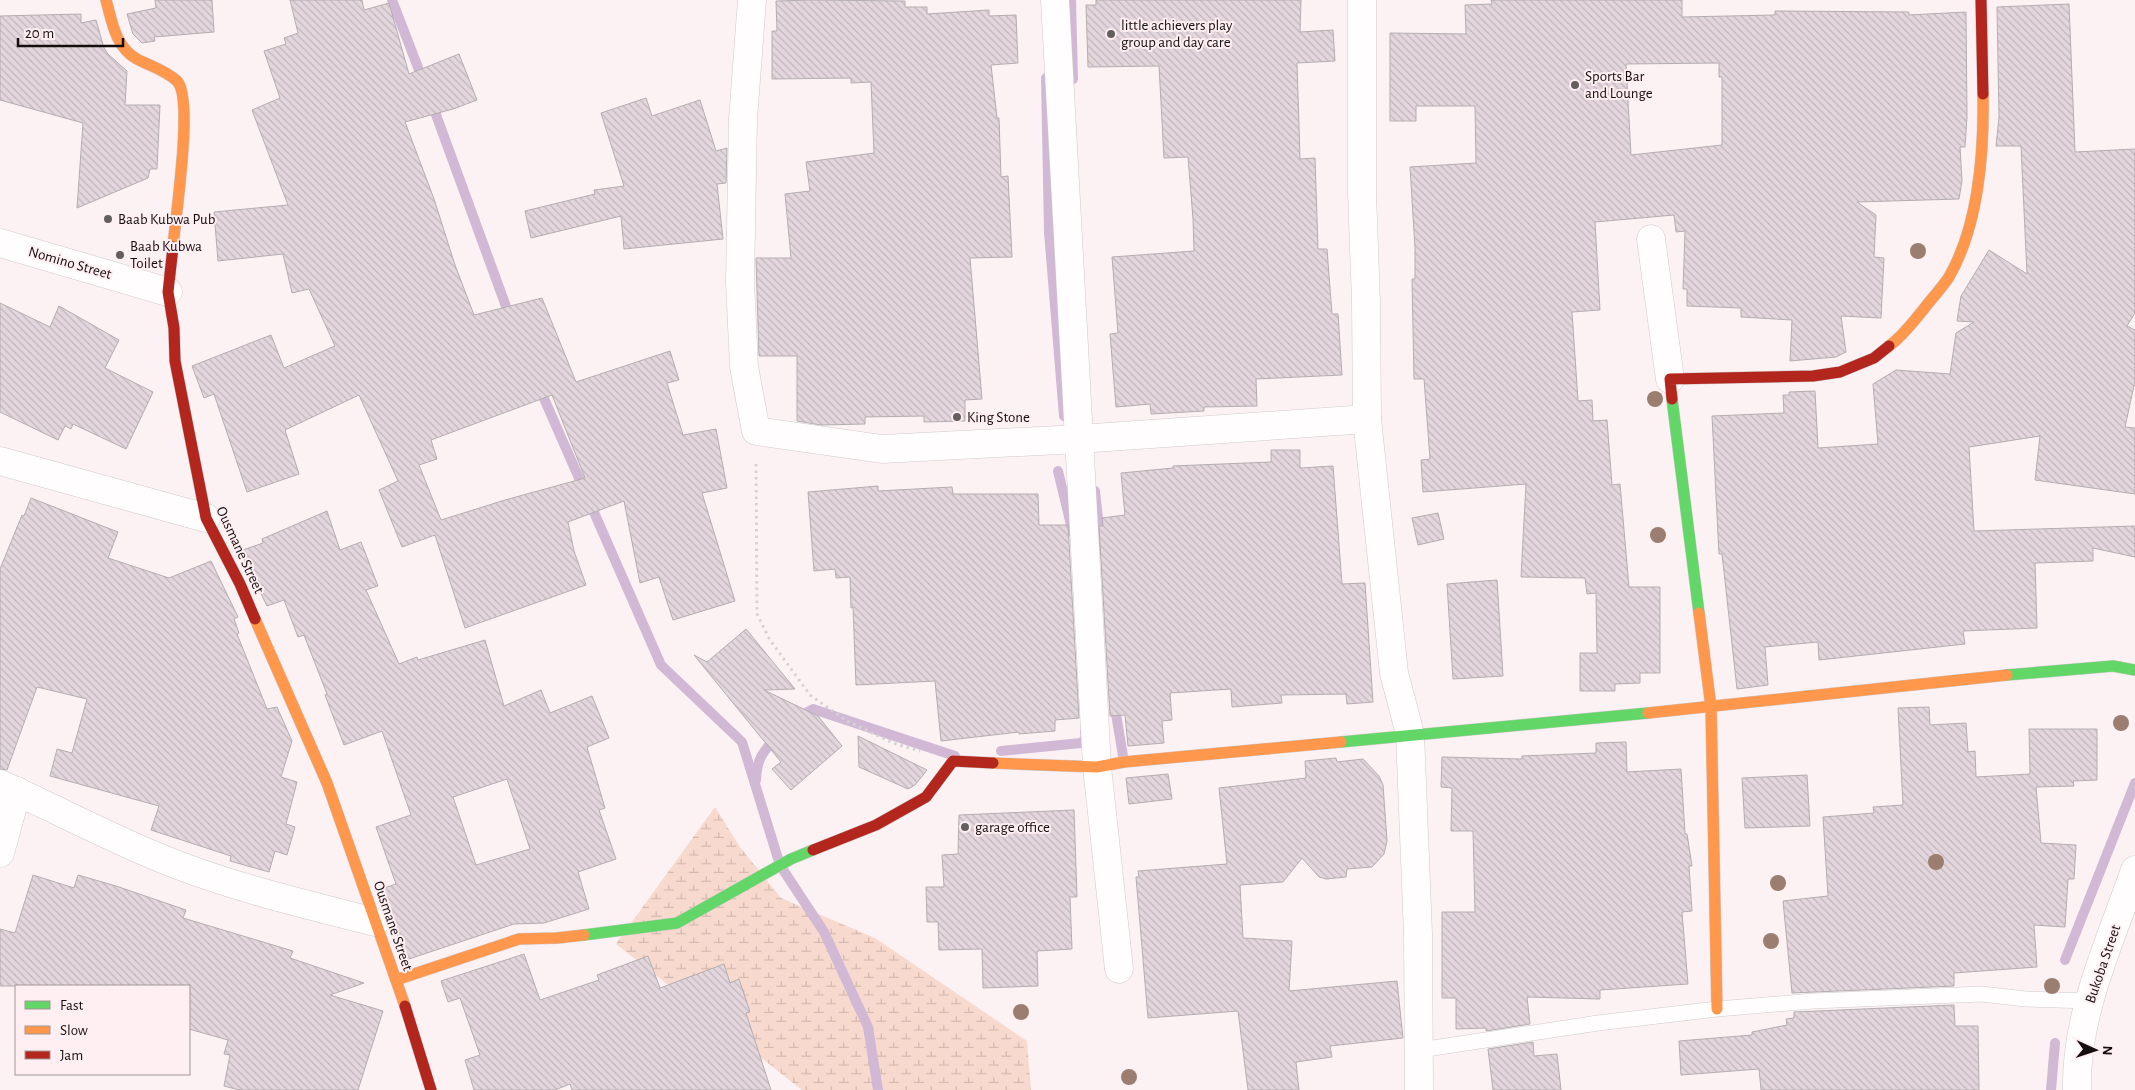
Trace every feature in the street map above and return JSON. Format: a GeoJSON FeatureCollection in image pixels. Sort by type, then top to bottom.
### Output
{"type":"FeatureCollection","features":[{"type":"Feature","properties":{"kind":"street","name":"Ousmane Street"},"geometry":{"type":"LineString","coordinates":[[106,0],[119,43],[135,58],[160,69],[178,82],[183,94],[184,134],[168,292],[174,328],[175,361],[206,518],[240,584],[327,783],[396,980],[431,1090]]}},
{"type":"Feature","properties":{"kind":"street"},"geometry":{"type":"LineString","coordinates":[[752,0],[743,119],[740,282],[744,367],[756,431],[882,449],[1367,419]]}},
{"type":"Feature","properties":{"kind":"street"},"geometry":{"type":"LineString","coordinates":[[1055,0],[1098,767],[1120,969]]}},
{"type":"Feature","properties":{"kind":"street"},"geometry":{"type":"LineString","coordinates":[[1362,0],[1362,193],[1366,302],[1367,419],[1394,673],[1410,734],[1416,880],[1420,1050],[1419,1090]]}},
{"type":"Feature","properties":{"kind":"street"},"geometry":{"type":"LineString","coordinates":[[1670,379],[1813,376],[1840,372],[1874,358],[1906,331],[1949,278],[1970,228],[1979,170],[1984,117],[1981,0]]}},
{"type":"Feature","properties":{"kind":"street"},"geometry":{"type":"LineString","coordinates":[[1651,239],[1712,707],[1717,1009]]}},
{"type":"Feature","properties":{"kind":"street","name":"Nomino Street"},"geometry":{"type":"LineString","coordinates":[[0,243],[168,292]]}},
{"type":"Feature","properties":{"kind":"street"},"geometry":{"type":"LineString","coordinates":[[0,461],[206,518]]}},
{"type":"Feature","properties":{"kind":"street"},"geometry":{"type":"LineString","coordinates":[[396,980],[519,939],[557,938],[677,923],[791,859],[876,825],[926,797],[953,761],[1098,767],[1124,762],[1712,707],[2065,669],[2112,666],[2135,670]]}},
{"type":"Feature","properties":{"kind":"street"},"geometry":{"type":"LineString","coordinates":[[0,853],[9,788],[109,836],[176,864],[249,889],[375,922]]}},
{"type":"Feature","properties":{"kind":"street","name":"Bukoba Street"},"geometry":{"type":"LineString","coordinates":[[2077,1090],[2076,1075],[2080,1044],[2090,1001],[2135,870]]}},
{"type":"Feature","properties":{"kind":"lane"},"geometry":{"type":"LineString","coordinates":[[1420,1050],[1530,1032],[1717,1009],[1812,1001],[1982,994],[2025,999],[2090,1001]]}},
{"type":"Feature","properties":{"kind":"path"},"geometry":{"type":"LineString","coordinates":[[756,431],[757,614],[770,640],[810,694],[847,721],[893,743],[953,761]]}},
{"type":"Feature","properties":{"kind":"green space"},"geometry":{"type":"Polygon","coordinates":[[[715,807],[740,847],[781,898],[875,938],[1027,1041],[1031,1090],[802,1090],[616,944],[715,807]]]}},
{"type":"Feature","properties":{"kind":"building"},"geometry":{"type":"Polygon","coordinates":[[[155,0],[212,0],[214,32],[154,37],[155,41],[142,43],[133,34],[127,14],[156,8],[155,0]]]}},
{"type":"Feature","properties":{"kind":"building"},"geometry":{"type":"Polygon","coordinates":[[[290,0],[362,0],[364,10],[389,3],[409,74],[459,54],[477,100],[453,109],[405,122],[474,315],[542,298],[576,382],[670,351],[679,380],[667,383],[683,435],[716,429],[727,488],[702,493],[735,601],[673,620],[659,577],[640,583],[624,501],[568,522],[574,551],[586,585],[465,628],[435,535],[402,547],[379,490],[398,481],[359,395],[285,430],[299,474],[247,492],[214,394],[204,398],[192,366],[271,335],[284,368],[335,346],[309,289],[292,293],[283,254],[218,261],[214,212],[288,205],[252,110],[280,98],[264,51],[286,44],[284,38],[298,33],[290,0]],[[552,395],[431,440],[437,459],[419,465],[441,520],[585,478],[552,395]]]}},
{"type":"Feature","properties":{"kind":"building"},"geometry":{"type":"Polygon","coordinates":[[[1096,0],[1301,0],[1300,32],[1333,30],[1335,61],[1297,63],[1300,159],[1315,158],[1318,249],[1327,249],[1332,314],[1338,314],[1342,375],[1256,379],[1257,406],[1204,407],[1204,411],[1151,414],[1150,404],[1116,407],[1110,334],[1118,333],[1112,257],[1194,251],[1193,219],[1188,157],[1164,158],[1159,66],[1088,67],[1086,5],[1096,5],[1096,0]]]}},
{"type":"Feature","properties":{"kind":"building"},"geometry":{"type":"Polygon","coordinates":[[[1491,0],[1682,0],[1682,17],[1775,15],[1775,11],[1909,12],[1909,15],[1966,12],[1967,117],[1965,147],[1960,147],[1962,181],[1959,199],[1857,202],[1876,215],[1874,257],[1884,258],[1881,318],[1841,316],[1846,352],[1836,357],[1790,361],[1792,320],[1741,317],[1741,308],[1687,306],[1687,289],[1683,289],[1685,231],[1676,232],[1674,215],[1595,222],[1600,310],[1572,312],[1578,401],[1592,400],[1593,421],[1607,420],[1612,485],[1620,484],[1629,587],[1660,587],[1660,673],[1640,673],[1640,683],[1615,684],[1615,691],[1580,691],[1580,653],[1597,653],[1596,593],[1587,594],[1585,578],[1521,577],[1526,484],[1423,492],[1421,460],[1430,459],[1424,379],[1414,379],[1412,279],[1415,279],[1415,248],[1410,167],[1476,163],[1475,106],[1416,106],[1416,121],[1390,121],[1390,33],[1466,34],[1465,5],[1492,4],[1491,0]],[[1719,63],[1626,64],[1631,155],[1722,145],[1722,77],[1719,77],[1719,63]]]}},
{"type":"Feature","properties":{"kind":"building"},"geometry":{"type":"Polygon","coordinates":[[[776,1],[905,1],[905,7],[927,7],[927,14],[989,10],[989,16],[1016,15],[1018,63],[991,65],[997,118],[999,118],[1001,177],[1008,176],[1012,257],[970,258],[982,399],[965,400],[965,421],[924,422],[924,416],[865,417],[865,424],[821,425],[797,421],[797,356],[759,356],[756,258],[791,258],[785,194],[810,191],[806,162],[874,153],[871,82],[851,83],[851,78],[772,79],[772,31],[777,31],[776,1]]]}},
{"type":"Feature","properties":{"kind":"building"},"geometry":{"type":"Polygon","coordinates":[[[2069,4],[2075,152],[2135,149],[2135,313],[2127,326],[2135,330],[2135,381],[2125,427],[2135,428],[2135,494],[2035,480],[2040,436],[1969,447],[1974,531],[2135,526],[2135,557],[2093,548],[2093,561],[2035,563],[2037,628],[1963,631],[1965,644],[1819,660],[1818,642],[1765,647],[1768,685],[1737,689],[1722,554],[1719,554],[1712,416],[1784,413],[1783,395],[1789,395],[1789,392],[1815,391],[1818,448],[1878,444],[1873,384],[1896,370],[1950,374],[1956,333],[1974,322],[1957,321],[1961,296],[1989,250],[2027,274],[2021,146],[1996,146],[1999,117],[1997,7],[2069,4]]]}},
{"type":"Feature","properties":{"kind":"building"},"geometry":{"type":"Polygon","coordinates":[[[81,14],[81,23],[96,20],[104,48],[127,71],[125,105],[160,105],[157,169],[150,169],[148,178],[77,208],[83,123],[0,100],[0,16],[81,14]]]}},
{"type":"Feature","properties":{"kind":"building"},"geometry":{"type":"Polygon","coordinates":[[[646,98],[652,116],[700,100],[716,151],[727,148],[726,183],[717,184],[723,239],[624,249],[621,216],[531,238],[525,211],[595,194],[594,190],[624,186],[601,113],[646,98]]]}},
{"type":"Feature","properties":{"kind":"building"},"geometry":{"type":"Polygon","coordinates":[[[0,303],[50,327],[59,306],[119,340],[105,368],[153,392],[126,449],[73,424],[71,429],[65,426],[58,440],[0,412],[0,303]]]}},
{"type":"Feature","properties":{"kind":"building"},"geometry":{"type":"Polygon","coordinates":[[[1271,450],[1300,450],[1300,468],[1333,466],[1342,584],[1365,583],[1373,702],[1347,704],[1346,694],[1281,695],[1282,703],[1232,707],[1231,689],[1170,693],[1172,720],[1162,721],[1164,743],[1128,746],[1125,715],[1110,716],[1099,526],[1103,526],[1102,518],[1125,515],[1121,473],[1173,468],[1173,466],[1271,462],[1271,450]]]}},
{"type":"Feature","properties":{"kind":"building"},"geometry":{"type":"Polygon","coordinates":[[[878,486],[878,491],[952,487],[953,494],[1038,494],[1039,525],[1068,525],[1079,718],[1055,720],[1055,731],[1019,734],[1019,732],[941,741],[935,681],[856,685],[850,577],[836,578],[835,569],[814,571],[808,492],[878,486]]]}},
{"type":"Feature","properties":{"kind":"building"},"geometry":{"type":"Polygon","coordinates":[[[31,498],[118,532],[108,558],[169,578],[211,561],[238,617],[234,619],[239,633],[237,634],[267,709],[277,707],[292,741],[281,777],[297,782],[286,824],[295,827],[287,855],[275,851],[269,872],[230,861],[231,856],[151,830],[159,806],[50,776],[57,749],[72,753],[87,699],[37,687],[7,770],[0,769],[0,569],[31,498]]]}},
{"type":"Feature","properties":{"kind":"building"},"geometry":{"type":"Polygon","coordinates":[[[327,511],[340,550],[361,542],[378,586],[366,590],[399,664],[417,657],[418,660],[485,640],[504,706],[541,690],[550,713],[592,696],[609,738],[587,747],[605,808],[599,810],[616,859],[578,872],[589,909],[544,923],[514,924],[406,960],[381,889],[396,884],[376,827],[411,815],[382,731],[344,745],[304,635],[298,637],[284,600],[267,606],[240,551],[263,543],[262,539],[327,511]],[[507,779],[453,797],[476,865],[530,849],[507,779]]]}},
{"type":"Feature","properties":{"kind":"building"},"geometry":{"type":"Polygon","coordinates":[[[1438,513],[1444,539],[1418,545],[1412,518],[1438,513]]]}},
{"type":"Feature","properties":{"kind":"building"},"geometry":{"type":"Polygon","coordinates":[[[1497,580],[1503,676],[1453,679],[1447,584],[1497,580]]]}},
{"type":"Feature","properties":{"kind":"building"},"geometry":{"type":"Polygon","coordinates":[[[746,629],[795,689],[764,690],[818,716],[842,746],[791,790],[772,769],[781,762],[694,655],[707,662],[746,629]]]}},
{"type":"Feature","properties":{"kind":"building"},"geometry":{"type":"Polygon","coordinates":[[[1929,707],[1930,725],[1966,723],[1968,752],[1975,751],[1976,777],[2030,774],[2029,729],[2097,729],[2097,780],[2073,781],[2074,786],[2036,787],[2041,843],[2076,845],[2074,879],[2068,879],[2065,927],[2034,925],[2037,967],[1954,973],[1954,986],[1792,993],[1783,901],[1828,896],[1823,817],[1874,813],[1873,807],[1903,805],[1898,708],[1929,707]]]}},
{"type":"Feature","properties":{"kind":"building"},"geometry":{"type":"Polygon","coordinates":[[[858,736],[927,770],[915,785],[908,789],[859,767],[858,736]]]}},
{"type":"Feature","properties":{"kind":"building"},"geometry":{"type":"Polygon","coordinates":[[[1626,742],[1627,772],[1681,769],[1685,834],[1687,834],[1692,866],[1689,866],[1692,911],[1682,912],[1688,984],[1600,990],[1600,999],[1527,997],[1530,1024],[1486,1031],[1486,1028],[1456,1029],[1456,998],[1442,998],[1442,912],[1475,912],[1473,831],[1451,831],[1452,788],[1441,787],[1442,757],[1522,759],[1522,756],[1596,753],[1596,743],[1626,742]]]}},
{"type":"Feature","properties":{"kind":"building"},"geometry":{"type":"Polygon","coordinates":[[[1336,758],[1337,762],[1363,759],[1379,776],[1383,785],[1387,841],[1384,854],[1372,867],[1347,869],[1346,877],[1326,879],[1319,877],[1302,858],[1283,882],[1240,885],[1243,938],[1292,941],[1289,991],[1397,981],[1403,1038],[1330,1046],[1332,1057],[1296,1062],[1299,1090],[1248,1090],[1238,1011],[1148,1018],[1136,877],[1139,877],[1138,871],[1227,864],[1219,788],[1306,778],[1305,761],[1336,758]]]}},
{"type":"Feature","properties":{"kind":"building"},"geometry":{"type":"Polygon","coordinates":[[[1168,774],[1172,799],[1129,804],[1126,778],[1168,774]]]}},
{"type":"Feature","properties":{"kind":"building"},"geometry":{"type":"Polygon","coordinates":[[[1807,775],[1810,826],[1745,828],[1742,778],[1807,775]]]}},
{"type":"Feature","properties":{"kind":"building"},"geometry":{"type":"Polygon","coordinates":[[[1074,810],[1077,897],[1070,897],[1072,949],[1037,951],[1038,986],[983,988],[982,949],[939,950],[938,922],[927,922],[926,887],[944,887],[942,855],[958,854],[959,815],[1074,810]]]}},
{"type":"Feature","properties":{"kind":"building"},"geometry":{"type":"Polygon","coordinates":[[[33,875],[74,888],[78,875],[186,910],[183,918],[293,951],[290,958],[364,983],[330,995],[383,1011],[358,1090],[239,1090],[224,1086],[230,1055],[224,1054],[228,1040],[190,1029],[190,985],[0,986],[0,929],[15,933],[33,875]]]}},
{"type":"Feature","properties":{"kind":"building"},"geometry":{"type":"Polygon","coordinates":[[[524,954],[540,1000],[599,980],[597,975],[648,956],[660,988],[724,964],[730,983],[739,979],[750,1012],[746,1013],[771,1090],[572,1090],[570,1084],[555,1090],[474,1090],[465,1060],[480,1055],[460,998],[448,1002],[441,981],[524,954]]]}},
{"type":"Feature","properties":{"kind":"building"},"geometry":{"type":"Polygon","coordinates":[[[1954,1005],[1955,1026],[1978,1026],[1979,1090],[1761,1090],[1759,1069],[1681,1075],[1679,1041],[1752,1035],[1752,1032],[1787,1025],[1786,1019],[1794,1018],[1794,1012],[1954,1005]]]}},
{"type":"Feature","properties":{"kind":"building"},"geometry":{"type":"Polygon","coordinates":[[[1533,1042],[1534,1056],[1557,1054],[1561,1090],[1493,1090],[1488,1049],[1533,1042]]]}},
{"type":"Feature","properties":{"kind":"waterway"},"geometry":{"type":"LineString","coordinates":[[392,0],[424,83]]}},
{"type":"Feature","properties":{"kind":"waterway"},"geometry":{"type":"LineString","coordinates":[[1071,0],[1073,79]]}},
{"type":"Feature","properties":{"kind":"waterway"},"geometry":{"type":"LineString","coordinates":[[1046,78],[1049,232],[1064,416]]}},
{"type":"Feature","properties":{"kind":"waterway"},"geometry":{"type":"LineString","coordinates":[[431,101],[511,320]]}},
{"type":"Feature","properties":{"kind":"waterway"},"geometry":{"type":"LineString","coordinates":[[539,387],[661,665],[742,742],[780,865],[824,932],[868,1027],[878,1090]]}},
{"type":"Feature","properties":{"kind":"waterway"},"geometry":{"type":"LineString","coordinates":[[1058,471],[1073,533]]}},
{"type":"Feature","properties":{"kind":"waterway"},"geometry":{"type":"LineString","coordinates":[[1095,491],[1101,546]]}},
{"type":"Feature","properties":{"kind":"waterway"},"geometry":{"type":"LineString","coordinates":[[1114,702],[1124,762]]}},
{"type":"Feature","properties":{"kind":"waterway"},"geometry":{"type":"LineString","coordinates":[[797,718],[813,709],[955,756]]}},
{"type":"Feature","properties":{"kind":"waterway"},"geometry":{"type":"LineString","coordinates":[[1001,751],[1081,743],[1086,738],[1085,732]]}},
{"type":"Feature","properties":{"kind":"waterway"},"geometry":{"type":"LineString","coordinates":[[756,780],[762,756],[777,736]]}},
{"type":"Feature","properties":{"kind":"waterway"},"geometry":{"type":"LineString","coordinates":[[2065,960],[2135,783]]}},
{"type":"Feature","properties":{"kind":"waterway"},"geometry":{"type":"LineString","coordinates":[[2051,1090],[2055,1043]]}},
{"type":"Feature","properties":{"kind":"traffic: fast"},"geometry":{"type":"LineString","coordinates":[[1672,399],[1699,613]]}},
{"type":"Feature","properties":{"kind":"traffic: fast"},"geometry":{"type":"LineString","coordinates":[[2007,675],[2113,666],[2135,670]]}},
{"type":"Feature","properties":{"kind":"traffic: fast"},"geometry":{"type":"LineString","coordinates":[[1341,742],[1648,713]]}},
{"type":"Feature","properties":{"kind":"traffic: fast"},"geometry":{"type":"LineString","coordinates":[[584,935],[677,923],[791,859],[813,850]]}},
{"type":"Feature","properties":{"kind":"traffic: slow"},"geometry":{"type":"LineString","coordinates":[[106,0],[115,33],[124,48],[137,59],[172,77],[177,81],[182,92],[184,134],[173,247]]}},
{"type":"Feature","properties":{"kind":"traffic: slow"},"geometry":{"type":"LineString","coordinates":[[1889,346],[1907,329],[1943,285],[1959,257],[1967,235],[1978,188],[1981,164],[1983,94]]}},
{"type":"Feature","properties":{"kind":"traffic: slow"},"geometry":{"type":"LineString","coordinates":[[1699,613],[1711,707],[1717,1009]]}},
{"type":"Feature","properties":{"kind":"traffic: slow"},"geometry":{"type":"LineString","coordinates":[[255,619],[327,783],[405,1006]]}},
{"type":"Feature","properties":{"kind":"traffic: slow"},"geometry":{"type":"LineString","coordinates":[[1648,713],[2007,675]]}},
{"type":"Feature","properties":{"kind":"traffic: slow"},"geometry":{"type":"LineString","coordinates":[[993,763],[1097,767],[1124,762],[1341,742]]}},
{"type":"Feature","properties":{"kind":"traffic: slow"},"geometry":{"type":"LineString","coordinates":[[396,980],[519,939],[584,935]]}},
{"type":"Feature","properties":{"kind":"traffic: jam"},"geometry":{"type":"LineString","coordinates":[[1981,0],[1983,94]]}},
{"type":"Feature","properties":{"kind":"traffic: jam"},"geometry":{"type":"LineString","coordinates":[[173,247],[168,292],[174,328],[175,361],[206,518],[240,584],[255,619]]}},
{"type":"Feature","properties":{"kind":"traffic: jam"},"geometry":{"type":"LineString","coordinates":[[1672,399],[1670,379],[1813,376],[1840,372],[1874,358],[1889,346]]}},
{"type":"Feature","properties":{"kind":"traffic: jam"},"geometry":{"type":"LineString","coordinates":[[813,850],[876,825],[926,797],[953,761],[993,763]]}},
{"type":"Feature","properties":{"kind":"traffic: jam"},"geometry":{"type":"LineString","coordinates":[[405,1006],[431,1090]]}},
{"type":"Feature","properties":{"kind":"place","name":"little achievers play group and day care"},"geometry":{"type":"Point","coordinates":[1111,34]}},
{"type":"Feature","properties":{"kind":"place","name":"Sports Bar and Lounge"},"geometry":{"type":"Point","coordinates":[1575,85]}},
{"type":"Feature","properties":{"kind":"place","name":"Baab Kubwa Pub"},"geometry":{"type":"Point","coordinates":[108,219]}},
{"type":"Feature","properties":{"kind":"place","name":"Baab Kubwa Toilet"},"geometry":{"type":"Point","coordinates":[120,255]}},
{"type":"Feature","properties":{"kind":"place","name":"King Stone"},"geometry":{"type":"Point","coordinates":[957,417]}},
{"type":"Feature","properties":{"kind":"place","name":"garage office"},"geometry":{"type":"Point","coordinates":[965,827]}}]}
